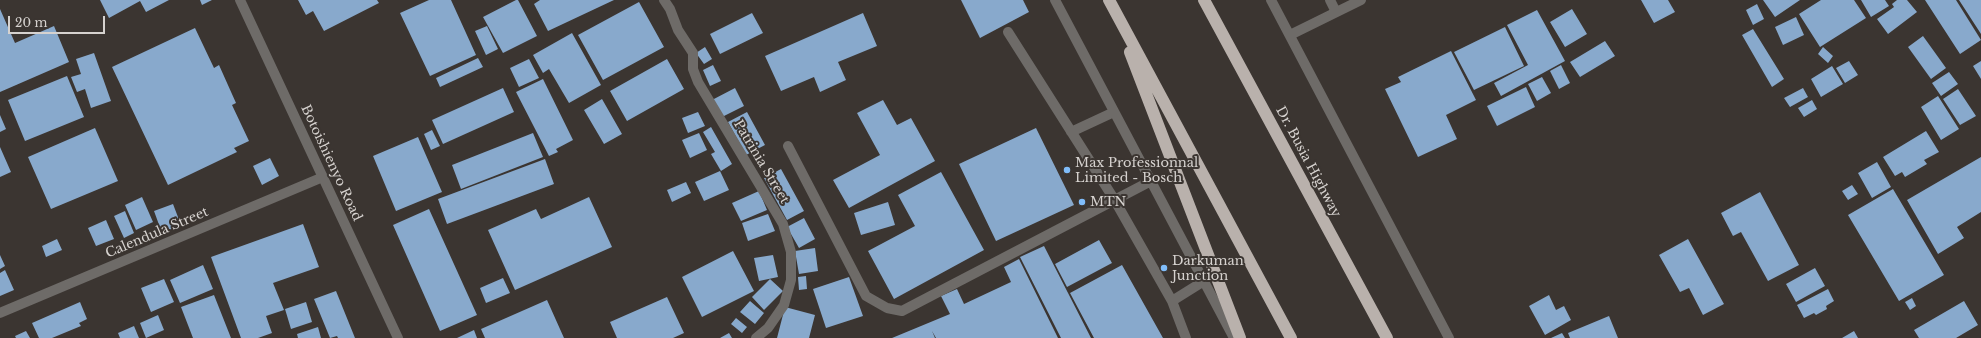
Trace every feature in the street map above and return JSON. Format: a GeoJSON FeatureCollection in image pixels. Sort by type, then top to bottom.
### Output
{"type":"FeatureCollection","features":[{"type":"Feature","properties":{"kind":"highway","name":"Dr. Busia Highway"},"geometry":{"type":"LineString","coordinates":[[1204,0],[1387,338]]}},
{"type":"Feature","properties":{"kind":"highway"},"geometry":{"type":"LineString","coordinates":[[1110,2],[1240,338]]}},
{"type":"Feature","properties":{"kind":"highway"},"geometry":{"type":"LineString","coordinates":[[1110,2],[1291,338]]}},
{"type":"Feature","properties":{"kind":"street","name":"Botoishienyo Road"},"geometry":{"type":"LineString","coordinates":[[240,0],[398,338]]}},
{"type":"Feature","properties":{"kind":"street","name":"Patrinia Street"},"geometry":{"type":"LineString","coordinates":[[664,0],[670,10],[678,30],[693,53],[693,69],[698,82],[783,224],[791,252],[791,280],[784,305],[768,328],[756,338]]}},
{"type":"Feature","properties":{"kind":"street"},"geometry":{"type":"LineString","coordinates":[[1055,0],[1234,338]]}},
{"type":"Feature","properties":{"kind":"street"},"geometry":{"type":"LineString","coordinates":[[1271,0],[1449,338]]}},
{"type":"Feature","properties":{"kind":"street"},"geometry":{"type":"LineString","coordinates":[[1330,0],[1336,12]]}},
{"type":"Feature","properties":{"kind":"street"},"geometry":{"type":"LineString","coordinates":[[1290,35],[1360,0]]}},
{"type":"Feature","properties":{"kind":"street"},"geometry":{"type":"LineString","coordinates":[[1008,32],[1114,199],[1172,301],[1186,338]]}},
{"type":"Feature","properties":{"kind":"street"},"geometry":{"type":"LineString","coordinates":[[1071,132],[1114,112]]}},
{"type":"Feature","properties":{"kind":"street"},"geometry":{"type":"LineString","coordinates":[[788,146],[866,296],[887,308],[902,311],[1151,181]]}},
{"type":"Feature","properties":{"kind":"street","name":"Calendula Street"},"geometry":{"type":"LineString","coordinates":[[0,313],[323,177]]}},
{"type":"Feature","properties":{"kind":"street"},"geometry":{"type":"LineString","coordinates":[[1172,301],[1204,281]]}},
{"type":"Feature","properties":{"kind":"building"},"geometry":{"type":"Polygon","coordinates":[[[100,0],[169,0],[146,12],[140,1],[109,18],[100,0]]]}},
{"type":"Feature","properties":{"kind":"building"},"geometry":{"type":"Polygon","coordinates":[[[200,0],[212,0],[202,5],[200,0]]]}},
{"type":"Feature","properties":{"kind":"building"},"geometry":{"type":"Polygon","coordinates":[[[298,0],[377,0],[379,3],[324,31],[313,11],[306,15],[298,0]]]}},
{"type":"Feature","properties":{"kind":"building"},"geometry":{"type":"Polygon","coordinates":[[[429,0],[451,0],[476,55],[430,76],[400,13],[429,0]]]}},
{"type":"Feature","properties":{"kind":"building"},"geometry":{"type":"Polygon","coordinates":[[[518,0],[537,36],[503,53],[483,17],[518,0]]]}},
{"type":"Feature","properties":{"kind":"building"},"geometry":{"type":"Polygon","coordinates":[[[540,0],[614,0],[548,31],[534,4],[540,0]]]}},
{"type":"Feature","properties":{"kind":"building"},"geometry":{"type":"Polygon","coordinates":[[[961,0],[1023,0],[1029,12],[980,38],[961,0]]]}},
{"type":"Feature","properties":{"kind":"building"},"geometry":{"type":"Polygon","coordinates":[[[1641,0],[1668,0],[1675,12],[1654,23],[1641,0]]]}},
{"type":"Feature","properties":{"kind":"building"},"geometry":{"type":"Polygon","coordinates":[[[1763,0],[1800,0],[1775,17],[1763,0]]]}},
{"type":"Feature","properties":{"kind":"building"},"geometry":{"type":"Polygon","coordinates":[[[1821,0],[1854,0],[1866,18],[1820,47],[1799,14],[1821,0]]]}},
{"type":"Feature","properties":{"kind":"building"},"geometry":{"type":"Polygon","coordinates":[[[1861,0],[1885,0],[1889,6],[1871,17],[1861,0]]]}},
{"type":"Feature","properties":{"kind":"building"},"geometry":{"type":"Polygon","coordinates":[[[1897,0],[1907,0],[1917,12],[1888,34],[1877,19],[1894,7],[1892,4],[1897,0]]]}},
{"type":"Feature","properties":{"kind":"building"},"geometry":{"type":"Polygon","coordinates":[[[1925,0],[1956,0],[1981,40],[1960,54],[1925,0]]]}},
{"type":"Feature","properties":{"kind":"building"},"geometry":{"type":"Polygon","coordinates":[[[1959,0],[1981,0],[1981,34],[1959,0]]]}},
{"type":"Feature","properties":{"kind":"building"},"geometry":{"type":"Polygon","coordinates":[[[639,2],[664,47],[603,80],[578,35],[639,2]]]}},
{"type":"Feature","properties":{"kind":"building"},"geometry":{"type":"Polygon","coordinates":[[[1757,4],[1764,19],[1753,25],[1746,10],[1757,4]]]}},
{"type":"Feature","properties":{"kind":"building"},"geometry":{"type":"Polygon","coordinates":[[[0,9],[15,43],[54,26],[69,62],[0,92],[0,9]]]}},
{"type":"Feature","properties":{"kind":"building"},"geometry":{"type":"Polygon","coordinates":[[[1572,9],[1587,34],[1565,47],[1550,22],[1572,9]]]}},
{"type":"Feature","properties":{"kind":"building"},"geometry":{"type":"Polygon","coordinates":[[[1537,10],[1565,61],[1501,96],[1494,83],[1528,65],[1507,25],[1537,10]]]}},
{"type":"Feature","properties":{"kind":"building"},"geometry":{"type":"Polygon","coordinates":[[[752,13],[763,33],[720,54],[710,34],[752,13]]]}},
{"type":"Feature","properties":{"kind":"building"},"geometry":{"type":"Polygon","coordinates":[[[863,13],[877,46],[838,62],[846,80],[820,92],[814,77],[781,91],[765,56],[863,13]]]}},
{"type":"Feature","properties":{"kind":"building"},"geometry":{"type":"Polygon","coordinates":[[[1796,17],[1804,35],[1783,45],[1775,27],[1796,17]]]}},
{"type":"Feature","properties":{"kind":"building"},"geometry":{"type":"Polygon","coordinates":[[[487,26],[498,49],[486,55],[475,31],[487,26]]]}},
{"type":"Feature","properties":{"kind":"building"},"geometry":{"type":"Polygon","coordinates":[[[1505,27],[1524,66],[1474,90],[1454,52],[1505,27]]]}},
{"type":"Feature","properties":{"kind":"building"},"geometry":{"type":"Polygon","coordinates":[[[195,28],[214,68],[219,65],[236,103],[232,105],[249,141],[234,148],[237,152],[168,185],[112,67],[195,28]]]}},
{"type":"Feature","properties":{"kind":"building"},"geometry":{"type":"Polygon","coordinates":[[[1753,29],[1784,79],[1772,87],[1742,35],[1753,29]]]}},
{"type":"Feature","properties":{"kind":"building"},"geometry":{"type":"Polygon","coordinates":[[[572,33],[601,85],[569,103],[549,69],[543,73],[533,55],[572,33]]]}},
{"type":"Feature","properties":{"kind":"building"},"geometry":{"type":"Polygon","coordinates":[[[1923,36],[1946,68],[1931,79],[1908,47],[1923,36]]]}},
{"type":"Feature","properties":{"kind":"building"},"geometry":{"type":"Polygon","coordinates":[[[1605,41],[1615,56],[1580,77],[1570,62],[1605,41]]]}},
{"type":"Feature","properties":{"kind":"building"},"geometry":{"type":"Polygon","coordinates":[[[705,47],[712,59],[704,64],[696,53],[705,47]]]}},
{"type":"Feature","properties":{"kind":"building"},"geometry":{"type":"Polygon","coordinates":[[[1823,47],[1833,56],[1828,63],[1818,54],[1823,47]]]}},
{"type":"Feature","properties":{"kind":"building"},"geometry":{"type":"Polygon","coordinates":[[[1451,51],[1476,100],[1446,115],[1457,139],[1418,157],[1385,89],[1401,82],[1398,77],[1451,51]]]}},
{"type":"Feature","properties":{"kind":"building"},"geometry":{"type":"Polygon","coordinates":[[[94,53],[111,101],[91,108],[85,89],[77,92],[71,77],[81,74],[76,59],[94,53]]]}},
{"type":"Feature","properties":{"kind":"building"},"geometry":{"type":"Polygon","coordinates":[[[478,58],[483,67],[440,87],[436,78],[478,58]]]}},
{"type":"Feature","properties":{"kind":"building"},"geometry":{"type":"Polygon","coordinates":[[[529,59],[539,78],[519,87],[510,68],[529,59]]]}},
{"type":"Feature","properties":{"kind":"building"},"geometry":{"type":"Polygon","coordinates":[[[667,59],[684,89],[627,121],[610,91],[667,59]]]}},
{"type":"Feature","properties":{"kind":"building"},"geometry":{"type":"Polygon","coordinates":[[[1849,61],[1858,75],[1845,83],[1836,68],[1849,61]]]}},
{"type":"Feature","properties":{"kind":"building"},"geometry":{"type":"Polygon","coordinates":[[[1981,61],[1981,79],[1973,66],[1981,61]]]}},
{"type":"Feature","properties":{"kind":"building"},"geometry":{"type":"Polygon","coordinates":[[[713,65],[721,81],[710,86],[703,70],[713,65]]]}},
{"type":"Feature","properties":{"kind":"building"},"geometry":{"type":"Polygon","coordinates":[[[1561,65],[1570,83],[1559,89],[1550,71],[1561,65]]]}},
{"type":"Feature","properties":{"kind":"building"},"geometry":{"type":"Polygon","coordinates":[[[1832,66],[1843,84],[1821,97],[1811,79],[1832,66]]]}},
{"type":"Feature","properties":{"kind":"building"},"geometry":{"type":"Polygon","coordinates":[[[1949,72],[1958,84],[1941,96],[1932,83],[1949,72]]]}},
{"type":"Feature","properties":{"kind":"building"},"geometry":{"type":"Polygon","coordinates":[[[67,76],[84,117],[25,141],[8,100],[67,76]]]}},
{"type":"Feature","properties":{"kind":"building"},"geometry":{"type":"Polygon","coordinates":[[[1542,77],[1551,93],[1537,101],[1528,84],[1542,77]]]}},
{"type":"Feature","properties":{"kind":"building"},"geometry":{"type":"Polygon","coordinates":[[[543,79],[573,140],[556,149],[558,152],[549,156],[516,92],[543,79]]]}},
{"type":"Feature","properties":{"kind":"building"},"geometry":{"type":"Polygon","coordinates":[[[1526,87],[1535,107],[1497,126],[1487,106],[1526,87]]]}},
{"type":"Feature","properties":{"kind":"building"},"geometry":{"type":"Polygon","coordinates":[[[503,88],[514,112],[443,144],[432,120],[503,88]]]}},
{"type":"Feature","properties":{"kind":"building"},"geometry":{"type":"Polygon","coordinates":[[[735,88],[744,106],[722,117],[712,100],[735,88]]]}},
{"type":"Feature","properties":{"kind":"building"},"geometry":{"type":"Polygon","coordinates":[[[1803,88],[1808,97],[1790,107],[1784,98],[1803,88]]]}},
{"type":"Feature","properties":{"kind":"building"},"geometry":{"type":"Polygon","coordinates":[[[1958,89],[1976,116],[1960,125],[1943,99],[1958,89]]]}},
{"type":"Feature","properties":{"kind":"building"},"geometry":{"type":"Polygon","coordinates":[[[1938,96],[1959,129],[1941,140],[1921,107],[1938,96]]]}},
{"type":"Feature","properties":{"kind":"building"},"geometry":{"type":"Polygon","coordinates":[[[602,99],[622,134],[604,144],[584,110],[602,99]]]}},
{"type":"Feature","properties":{"kind":"building"},"geometry":{"type":"Polygon","coordinates":[[[883,100],[897,125],[911,118],[935,161],[849,208],[833,180],[880,155],[857,113],[883,100]]]}},
{"type":"Feature","properties":{"kind":"building"},"geometry":{"type":"Polygon","coordinates":[[[1812,100],[1817,109],[1804,117],[1798,108],[1812,100]]]}},
{"type":"Feature","properties":{"kind":"building"},"geometry":{"type":"Polygon","coordinates":[[[698,112],[705,126],[688,133],[682,118],[698,112]]]}},
{"type":"Feature","properties":{"kind":"building"},"geometry":{"type":"Polygon","coordinates":[[[747,112],[765,145],[746,155],[728,122],[747,112]]]}},
{"type":"Feature","properties":{"kind":"building"},"geometry":{"type":"Polygon","coordinates":[[[0,115],[6,129],[0,132],[0,115]]]}},
{"type":"Feature","properties":{"kind":"building"},"geometry":{"type":"Polygon","coordinates":[[[711,127],[732,164],[721,171],[711,154],[715,152],[703,132],[711,127]]]}},
{"type":"Feature","properties":{"kind":"building"},"geometry":{"type":"Polygon","coordinates":[[[95,128],[118,181],[51,209],[28,157],[95,128]]]}},
{"type":"Feature","properties":{"kind":"building"},"geometry":{"type":"Polygon","coordinates":[[[1036,128],[1074,205],[996,241],[959,164],[1036,128]]]}},
{"type":"Feature","properties":{"kind":"building"},"geometry":{"type":"Polygon","coordinates":[[[432,130],[440,146],[431,150],[424,134],[432,130]]]}},
{"type":"Feature","properties":{"kind":"building"},"geometry":{"type":"Polygon","coordinates":[[[1926,131],[1939,152],[1924,160],[1927,164],[1905,177],[1902,172],[1895,176],[1883,157],[1926,131]]]}},
{"type":"Feature","properties":{"kind":"building"},"geometry":{"type":"Polygon","coordinates":[[[533,133],[543,157],[461,189],[452,165],[533,133]]]}},
{"type":"Feature","properties":{"kind":"building"},"geometry":{"type":"Polygon","coordinates":[[[699,133],[707,150],[690,158],[682,140],[699,133]]]}},
{"type":"Feature","properties":{"kind":"building"},"geometry":{"type":"Polygon","coordinates":[[[418,137],[442,192],[396,211],[373,156],[418,137]]]}},
{"type":"Feature","properties":{"kind":"building"},"geometry":{"type":"Polygon","coordinates":[[[0,147],[11,172],[0,177],[0,147]]]}},
{"type":"Feature","properties":{"kind":"building"},"geometry":{"type":"Polygon","coordinates":[[[1981,157],[1981,212],[1957,227],[1964,238],[1938,254],[1907,200],[1981,157]]]}},
{"type":"Feature","properties":{"kind":"building"},"geometry":{"type":"Polygon","coordinates":[[[270,158],[279,176],[262,185],[253,166],[270,158]]]}},
{"type":"Feature","properties":{"kind":"building"},"geometry":{"type":"Polygon","coordinates":[[[545,159],[554,184],[447,224],[438,199],[545,159]]]}},
{"type":"Feature","properties":{"kind":"building"},"geometry":{"type":"Polygon","coordinates":[[[1877,162],[1891,187],[1872,198],[1858,173],[1877,162]]]}},
{"type":"Feature","properties":{"kind":"building"},"geometry":{"type":"Polygon","coordinates":[[[781,169],[804,211],[787,220],[764,178],[781,169]]]}},
{"type":"Feature","properties":{"kind":"building"},"geometry":{"type":"Polygon","coordinates":[[[720,171],[729,190],[704,201],[695,182],[720,171]]]}},
{"type":"Feature","properties":{"kind":"building"},"geometry":{"type":"Polygon","coordinates":[[[941,172],[984,250],[894,299],[868,251],[915,226],[898,195],[941,172]]]}},
{"type":"Feature","properties":{"kind":"building"},"geometry":{"type":"Polygon","coordinates":[[[686,182],[691,193],[672,202],[667,190],[686,182]]]}},
{"type":"Feature","properties":{"kind":"building"},"geometry":{"type":"Polygon","coordinates":[[[1852,185],[1858,194],[1848,200],[1842,191],[1852,185]]]}},
{"type":"Feature","properties":{"kind":"building"},"geometry":{"type":"Polygon","coordinates":[[[1893,189],[1944,275],[1899,301],[1848,215],[1893,189]]]}},
{"type":"Feature","properties":{"kind":"building"},"geometry":{"type":"Polygon","coordinates":[[[759,191],[767,210],[741,221],[732,203],[759,191]]]}},
{"type":"Feature","properties":{"kind":"building"},"geometry":{"type":"Polygon","coordinates":[[[1760,192],[1799,265],[1768,281],[1741,232],[1733,236],[1721,213],[1760,192]]]}},
{"type":"Feature","properties":{"kind":"building"},"geometry":{"type":"Polygon","coordinates":[[[142,197],[153,222],[136,230],[125,205],[142,197]]]}},
{"type":"Feature","properties":{"kind":"building"},"geometry":{"type":"Polygon","coordinates":[[[589,197],[612,247],[515,290],[488,230],[536,209],[541,219],[589,197]]]}},
{"type":"Feature","properties":{"kind":"building"},"geometry":{"type":"Polygon","coordinates":[[[888,202],[895,225],[861,235],[854,213],[888,202]]]}},
{"type":"Feature","properties":{"kind":"building"},"geometry":{"type":"Polygon","coordinates":[[[173,204],[181,225],[162,233],[154,211],[173,204]]]}},
{"type":"Feature","properties":{"kind":"building"},"geometry":{"type":"Polygon","coordinates":[[[429,209],[477,315],[440,331],[393,225],[429,209]]]}},
{"type":"Feature","properties":{"kind":"building"},"geometry":{"type":"Polygon","coordinates":[[[125,211],[134,233],[124,238],[114,216],[125,211]]]}},
{"type":"Feature","properties":{"kind":"building"},"geometry":{"type":"Polygon","coordinates":[[[768,214],[775,231],[748,241],[742,223],[768,214]]]}},
{"type":"Feature","properties":{"kind":"building"},"geometry":{"type":"Polygon","coordinates":[[[804,218],[815,239],[799,248],[787,227],[804,218]]]}},
{"type":"Feature","properties":{"kind":"building"},"geometry":{"type":"Polygon","coordinates":[[[106,220],[114,239],[96,246],[88,228],[106,220]]]}},
{"type":"Feature","properties":{"kind":"building"},"geometry":{"type":"Polygon","coordinates":[[[303,224],[319,267],[273,283],[284,310],[266,316],[272,333],[258,338],[241,338],[211,257],[303,224]]]}},
{"type":"Feature","properties":{"kind":"building"},"geometry":{"type":"Polygon","coordinates":[[[57,239],[62,250],[46,257],[42,246],[57,239]]]}},
{"type":"Feature","properties":{"kind":"building"},"geometry":{"type":"Polygon","coordinates":[[[1688,239],[1724,304],[1703,315],[1689,288],[1680,292],[1659,255],[1688,239]]]}},
{"type":"Feature","properties":{"kind":"building"},"geometry":{"type":"Polygon","coordinates":[[[1099,240],[1112,263],[1067,287],[1055,264],[1099,240]]]}},
{"type":"Feature","properties":{"kind":"building"},"geometry":{"type":"Polygon","coordinates":[[[1044,246],[1091,338],[1061,338],[1020,257],[1044,246]]]}},
{"type":"Feature","properties":{"kind":"building"},"geometry":{"type":"Polygon","coordinates":[[[815,248],[818,271],[799,274],[795,251],[815,248]]]}},
{"type":"Feature","properties":{"kind":"building"},"geometry":{"type":"Polygon","coordinates":[[[733,251],[754,291],[702,317],[682,277],[733,251]]]}},
{"type":"Feature","properties":{"kind":"building"},"geometry":{"type":"Polygon","coordinates":[[[0,255],[5,266],[0,269],[0,255]]]}},
{"type":"Feature","properties":{"kind":"building"},"geometry":{"type":"Polygon","coordinates":[[[773,255],[778,277],[759,281],[754,258],[773,255]]]}},
{"type":"Feature","properties":{"kind":"building"},"geometry":{"type":"Polygon","coordinates":[[[1019,259],[1058,338],[936,338],[932,331],[935,338],[892,338],[950,314],[941,296],[957,289],[964,304],[1011,282],[1004,267],[1019,259]]]}},
{"type":"Feature","properties":{"kind":"building"},"geometry":{"type":"Polygon","coordinates":[[[203,265],[213,289],[180,303],[170,280],[203,265]]]}},
{"type":"Feature","properties":{"kind":"building"},"geometry":{"type":"Polygon","coordinates":[[[1122,265],[1163,338],[1094,338],[1070,293],[1122,265]]]}},
{"type":"Feature","properties":{"kind":"building"},"geometry":{"type":"Polygon","coordinates":[[[1815,268],[1825,286],[1796,302],[1786,284],[1815,268]]]}},
{"type":"Feature","properties":{"kind":"building"},"geometry":{"type":"Polygon","coordinates":[[[5,270],[14,290],[0,296],[0,273],[5,270]]]}},
{"type":"Feature","properties":{"kind":"building"},"geometry":{"type":"Polygon","coordinates":[[[806,276],[807,289],[799,290],[798,277],[806,276]]]}},
{"type":"Feature","properties":{"kind":"building"},"geometry":{"type":"Polygon","coordinates":[[[849,277],[863,316],[826,328],[813,289],[849,277]]]}},
{"type":"Feature","properties":{"kind":"building"},"geometry":{"type":"Polygon","coordinates":[[[503,278],[510,293],[486,303],[480,288],[503,278]]]}},
{"type":"Feature","properties":{"kind":"building"},"geometry":{"type":"Polygon","coordinates":[[[164,279],[174,302],[151,312],[141,288],[164,279]]]}},
{"type":"Feature","properties":{"kind":"building"},"geometry":{"type":"Polygon","coordinates":[[[770,279],[783,291],[764,310],[752,297],[770,279]]]}},
{"type":"Feature","properties":{"kind":"building"},"geometry":{"type":"Polygon","coordinates":[[[1828,289],[1834,301],[1826,306],[1827,309],[1816,315],[1814,313],[1804,318],[1797,305],[1828,289]]]}},
{"type":"Feature","properties":{"kind":"building"},"geometry":{"type":"Polygon","coordinates":[[[336,291],[355,338],[338,338],[337,336],[330,338],[314,299],[336,291]]]}},
{"type":"Feature","properties":{"kind":"building"},"geometry":{"type":"Polygon","coordinates":[[[214,295],[231,338],[193,338],[181,307],[214,295]]]}},
{"type":"Feature","properties":{"kind":"building"},"geometry":{"type":"Polygon","coordinates":[[[1549,295],[1556,310],[1564,306],[1571,320],[1545,335],[1529,306],[1549,295]]]}},
{"type":"Feature","properties":{"kind":"building"},"geometry":{"type":"Polygon","coordinates":[[[667,297],[684,333],[673,338],[617,338],[610,322],[667,297]]]}},
{"type":"Feature","properties":{"kind":"building"},"geometry":{"type":"Polygon","coordinates":[[[1912,298],[1916,306],[1910,310],[1905,302],[1912,298]]]}},
{"type":"Feature","properties":{"kind":"building"},"geometry":{"type":"Polygon","coordinates":[[[547,300],[564,338],[485,338],[481,329],[547,300]]]}},
{"type":"Feature","properties":{"kind":"building"},"geometry":{"type":"Polygon","coordinates":[[[750,301],[764,313],[755,324],[740,312],[750,301]]]}},
{"type":"Feature","properties":{"kind":"building"},"geometry":{"type":"Polygon","coordinates":[[[1964,301],[1978,325],[1956,338],[1919,338],[1914,330],[1964,301]]]}},
{"type":"Feature","properties":{"kind":"building"},"geometry":{"type":"Polygon","coordinates":[[[80,302],[87,319],[79,323],[81,326],[52,338],[39,338],[32,323],[80,302]]]}},
{"type":"Feature","properties":{"kind":"building"},"geometry":{"type":"Polygon","coordinates":[[[306,302],[312,322],[291,329],[285,309],[306,302]]]}},
{"type":"Feature","properties":{"kind":"building"},"geometry":{"type":"Polygon","coordinates":[[[785,307],[815,315],[809,338],[777,338],[785,307]]]}},
{"type":"Feature","properties":{"kind":"building"},"geometry":{"type":"Polygon","coordinates":[[[158,315],[164,330],[146,338],[140,323],[158,315]]]}},
{"type":"Feature","properties":{"kind":"building"},"geometry":{"type":"Polygon","coordinates":[[[1609,316],[1618,338],[1570,338],[1568,333],[1609,316]]]}},
{"type":"Feature","properties":{"kind":"building"},"geometry":{"type":"Polygon","coordinates":[[[736,318],[747,327],[742,333],[731,324],[736,318]]]}},
{"type":"Feature","properties":{"kind":"building"},"geometry":{"type":"Polygon","coordinates":[[[134,326],[139,338],[120,338],[118,333],[134,326]]]}},
{"type":"Feature","properties":{"kind":"building"},"geometry":{"type":"Polygon","coordinates":[[[318,327],[321,338],[298,338],[297,334],[318,327]]]}},
{"type":"Feature","properties":{"kind":"building"},"geometry":{"type":"Polygon","coordinates":[[[474,330],[477,338],[457,338],[474,330]]]}},
{"type":"Feature","properties":{"kind":"building"},"geometry":{"type":"Polygon","coordinates":[[[26,331],[30,338],[16,338],[15,336],[26,331]]]}},
{"type":"Feature","properties":{"kind":"building"},"geometry":{"type":"Polygon","coordinates":[[[1854,331],[1858,338],[1842,338],[1854,331]]]}},
{"type":"Feature","properties":{"kind":"building"},"geometry":{"type":"Polygon","coordinates":[[[729,333],[732,338],[720,338],[729,333]]]}},
{"type":"Feature","properties":{"kind":"building"},"geometry":{"type":"Polygon","coordinates":[[[1562,333],[1565,338],[1551,338],[1562,333]]]}},
{"type":"Feature","properties":{"kind":"place","name":"Max Professionnal Limited - Bosch"},"geometry":{"type":"Point","coordinates":[1067,170]}},
{"type":"Feature","properties":{"kind":"place","name":"MTN"},"geometry":{"type":"Point","coordinates":[1082,202]}},
{"type":"Feature","properties":{"kind":"place","name":"Darkuman Junction"},"geometry":{"type":"Point","coordinates":[1164,268]}}]}
